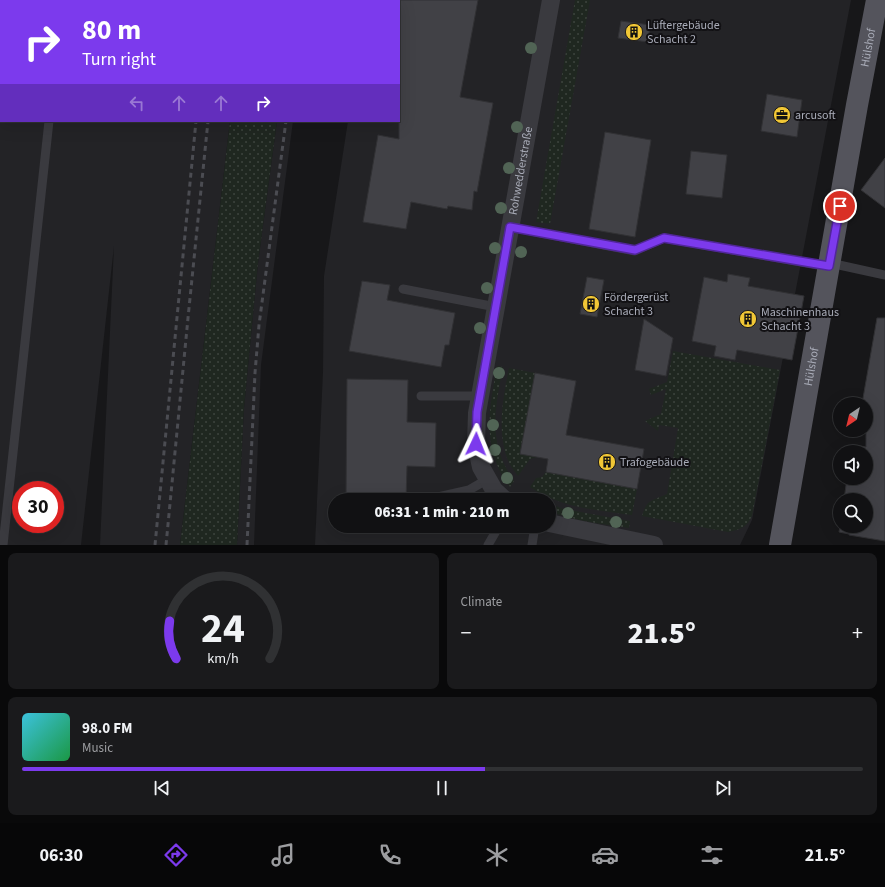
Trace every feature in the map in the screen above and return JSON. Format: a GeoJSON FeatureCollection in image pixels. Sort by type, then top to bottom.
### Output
{"type":"FeatureCollection","features":[{"type":"Feature","properties":{"kind":"main road","name":"Hülshof"},"geometry":{"type":"LineString","coordinates":[[780,545],[866,52],[877,0]]}},
{"type":"Feature","properties":{"kind":"street","name":"Rohwedderstraße"},"geometry":{"type":"LineString","coordinates":[[497,493],[481,467],[476,444],[477,412],[551,0]]}},
{"type":"Feature","properties":{"kind":"street"},"geometry":{"type":"LineString","coordinates":[[556,525],[612,541],[654,545]]}},
{"type":"Feature","properties":{"kind":"lane"},"geometry":{"type":"LineString","coordinates":[[3,545],[49,122]]}},
{"type":"Feature","properties":{"kind":"lane"},"geometry":{"type":"LineString","coordinates":[[510,227],[635,250],[664,238],[884,273]]}},
{"type":"Feature","properties":{"kind":"lane"},"geometry":{"type":"LineString","coordinates":[[404,289],[496,307]]}},
{"type":"Feature","properties":{"kind":"lane"},"geometry":{"type":"LineString","coordinates":[[421,396],[480,396]]}},
{"type":"Feature","properties":{"kind":"lane"},"geometry":{"type":"LineString","coordinates":[[455,493],[469,490],[488,479]]}},
{"type":"Feature","properties":{"kind":"lane"},"geometry":{"type":"LineString","coordinates":[[488,545],[495,533]]}},
{"type":"Feature","properties":{"kind":"lane"},"geometry":{"type":"LineString","coordinates":[[532,545],[534,533]]}},
{"type":"Feature","properties":{"kind":"shaded area"},"geometry":{"type":"Polygon","coordinates":[[[400,0],[851,0],[752,520],[740,545],[315,545],[323,372],[324,276],[348,122],[400,122],[400,0]]]}},
{"type":"Feature","properties":{"kind":"shaded area"},"geometry":{"type":"Polygon","coordinates":[[[575,0],[590,0],[550,224],[536,222],[575,0]]]}},
{"type":"Feature","properties":{"kind":"shaded area"},"geometry":{"type":"Polygon","coordinates":[[[0,122],[230,122],[180,545],[100,545],[114,246],[81,545],[0,545],[0,122]]]}},
{"type":"Feature","properties":{"kind":"shaded area"},"geometry":{"type":"Polygon","coordinates":[[[230,122],[277,122],[258,263],[244,408],[237,545],[180,545],[230,122]]]}},
{"type":"Feature","properties":{"kind":"shaded area"},"geometry":{"type":"Polygon","coordinates":[[[277,122],[293,122],[261,365],[254,545],[237,545],[244,408],[258,263],[277,122]]]}},
{"type":"Feature","properties":{"kind":"shaded area"},"geometry":{"type":"Polygon","coordinates":[[[673,351],[780,370],[752,516],[748,523],[740,529],[728,532],[642,516],[648,503],[667,494],[678,428],[659,425],[658,431],[645,421],[661,414],[666,389],[651,395],[649,389],[667,382],[673,351]]]}},
{"type":"Feature","properties":{"kind":"shaded area"},"geometry":{"type":"Polygon","coordinates":[[[497,366],[503,367],[495,426],[500,453],[505,467],[514,481],[510,487],[501,473],[491,443],[490,413],[497,366]]]}},
{"type":"Feature","properties":{"kind":"shaded area"},"geometry":{"type":"Polygon","coordinates":[[[509,368],[535,373],[520,454],[537,457],[530,459],[518,476],[509,463],[505,451],[502,427],[503,404],[509,368]]]}},
{"type":"Feature","properties":{"kind":"shaded area"},"geometry":{"type":"Polygon","coordinates":[[[546,472],[637,489],[632,515],[579,507],[556,501],[556,493],[540,493],[530,487],[536,478],[542,477],[546,472]]]}},
{"type":"Feature","properties":{"kind":"shaded area"},"geometry":{"type":"Polygon","coordinates":[[[556,506],[630,521],[629,528],[589,522],[556,513],[556,506]]]}},
{"type":"Feature","properties":{"kind":"building"},"geometry":{"type":"Polygon","coordinates":[[[400,0],[478,0],[460,97],[493,103],[477,192],[474,191],[472,210],[448,206],[447,209],[411,202],[406,229],[363,222],[378,135],[399,139],[400,0]]]}},
{"type":"Feature","properties":{"kind":"building","name":"Lüftergebäude Schacht 2"},"geometry":{"type":"Polygon","coordinates":[[[621,21],[650,25],[648,42],[618,38],[621,21]]]}},
{"type":"Feature","properties":{"kind":"building","name":"arcusoft"},"geometry":{"type":"Polygon","coordinates":[[[767,94],[802,100],[797,137],[761,131],[767,94]]]}},
{"type":"Feature","properties":{"kind":"building"},"geometry":{"type":"Polygon","coordinates":[[[605,132],[651,140],[635,237],[589,229],[605,132]]]}},
{"type":"Feature","properties":{"kind":"building"},"geometry":{"type":"Polygon","coordinates":[[[691,151],[727,155],[722,198],[686,194],[691,151]]]}},
{"type":"Feature","properties":{"kind":"building"},"geometry":{"type":"Polygon","coordinates":[[[885,158],[885,208],[861,190],[885,158]]]}},
{"type":"Feature","properties":{"kind":"building","name":"Maschinenhaus Schacht 3"},"geometry":{"type":"Polygon","coordinates":[[[728,274],[750,278],[748,286],[804,296],[792,360],[737,350],[735,360],[714,356],[716,346],[692,341],[704,277],[727,282],[728,274]]]}},
{"type":"Feature","properties":{"kind":"building"},"geometry":{"type":"Polygon","coordinates":[[[587,277],[604,280],[597,317],[580,314],[587,277]]]}},
{"type":"Feature","properties":{"kind":"building"},"geometry":{"type":"Polygon","coordinates":[[[362,281],[390,285],[387,300],[455,313],[449,345],[445,345],[441,367],[349,351],[362,281]]]}},
{"type":"Feature","properties":{"kind":"building"},"geometry":{"type":"Polygon","coordinates":[[[877,318],[885,318],[885,541],[844,533],[873,533],[873,493],[845,493],[846,485],[873,485],[873,445],[866,445],[866,437],[873,437],[873,397],[863,397],[877,318]]]}},
{"type":"Feature","properties":{"kind":"building"},"geometry":{"type":"Polygon","coordinates":[[[644,319],[673,338],[666,376],[635,370],[644,319]]]}},
{"type":"Feature","properties":{"kind":"building"},"geometry":{"type":"Polygon","coordinates":[[[535,373],[576,381],[566,435],[644,449],[637,489],[546,472],[548,459],[520,454],[535,373]]]}},
{"type":"Feature","properties":{"kind":"building"},"geometry":{"type":"Polygon","coordinates":[[[347,379],[408,380],[407,422],[436,423],[435,467],[407,466],[406,493],[346,493],[347,379]]]}},
{"type":"Feature","properties":{"kind":"railway"},"geometry":{"type":"LineString","coordinates":[[155,545],[196,122]]}},
{"type":"Feature","properties":{"kind":"railway"},"geometry":{"type":"LineString","coordinates":[[166,545],[208,122]]}},
{"type":"Feature","properties":{"kind":"railway"},"geometry":{"type":"LineString","coordinates":[[247,545],[255,373],[259,325],[286,122]]}},
{"type":"Feature","properties":{"kind":"place","name":"Lüftergebäude Schacht 2"},"geometry":{"type":"Point","coordinates":[634,32]}},
{"type":"Feature","properties":{"kind":"place","name":"arcusoft"},"geometry":{"type":"Point","coordinates":[782,115]}},
{"type":"Feature","properties":{"kind":"place","name":"Fördergerüst Schacht 3"},"geometry":{"type":"Point","coordinates":[591,304]}},
{"type":"Feature","properties":{"kind":"place","name":"Maschinenhaus Schacht 3"},"geometry":{"type":"Point","coordinates":[748,319]}},
{"type":"Feature","properties":{"kind":"place","name":"Trafogebäude"},"geometry":{"type":"Point","coordinates":[607,462]}},
{"type":"Feature","properties":{"kind":"route"},"geometry":{"type":"LineString","coordinates":[[476,444],[477,412],[510,227],[635,250],[664,238],[798,262],[829,266],[840,206]]}}]}
